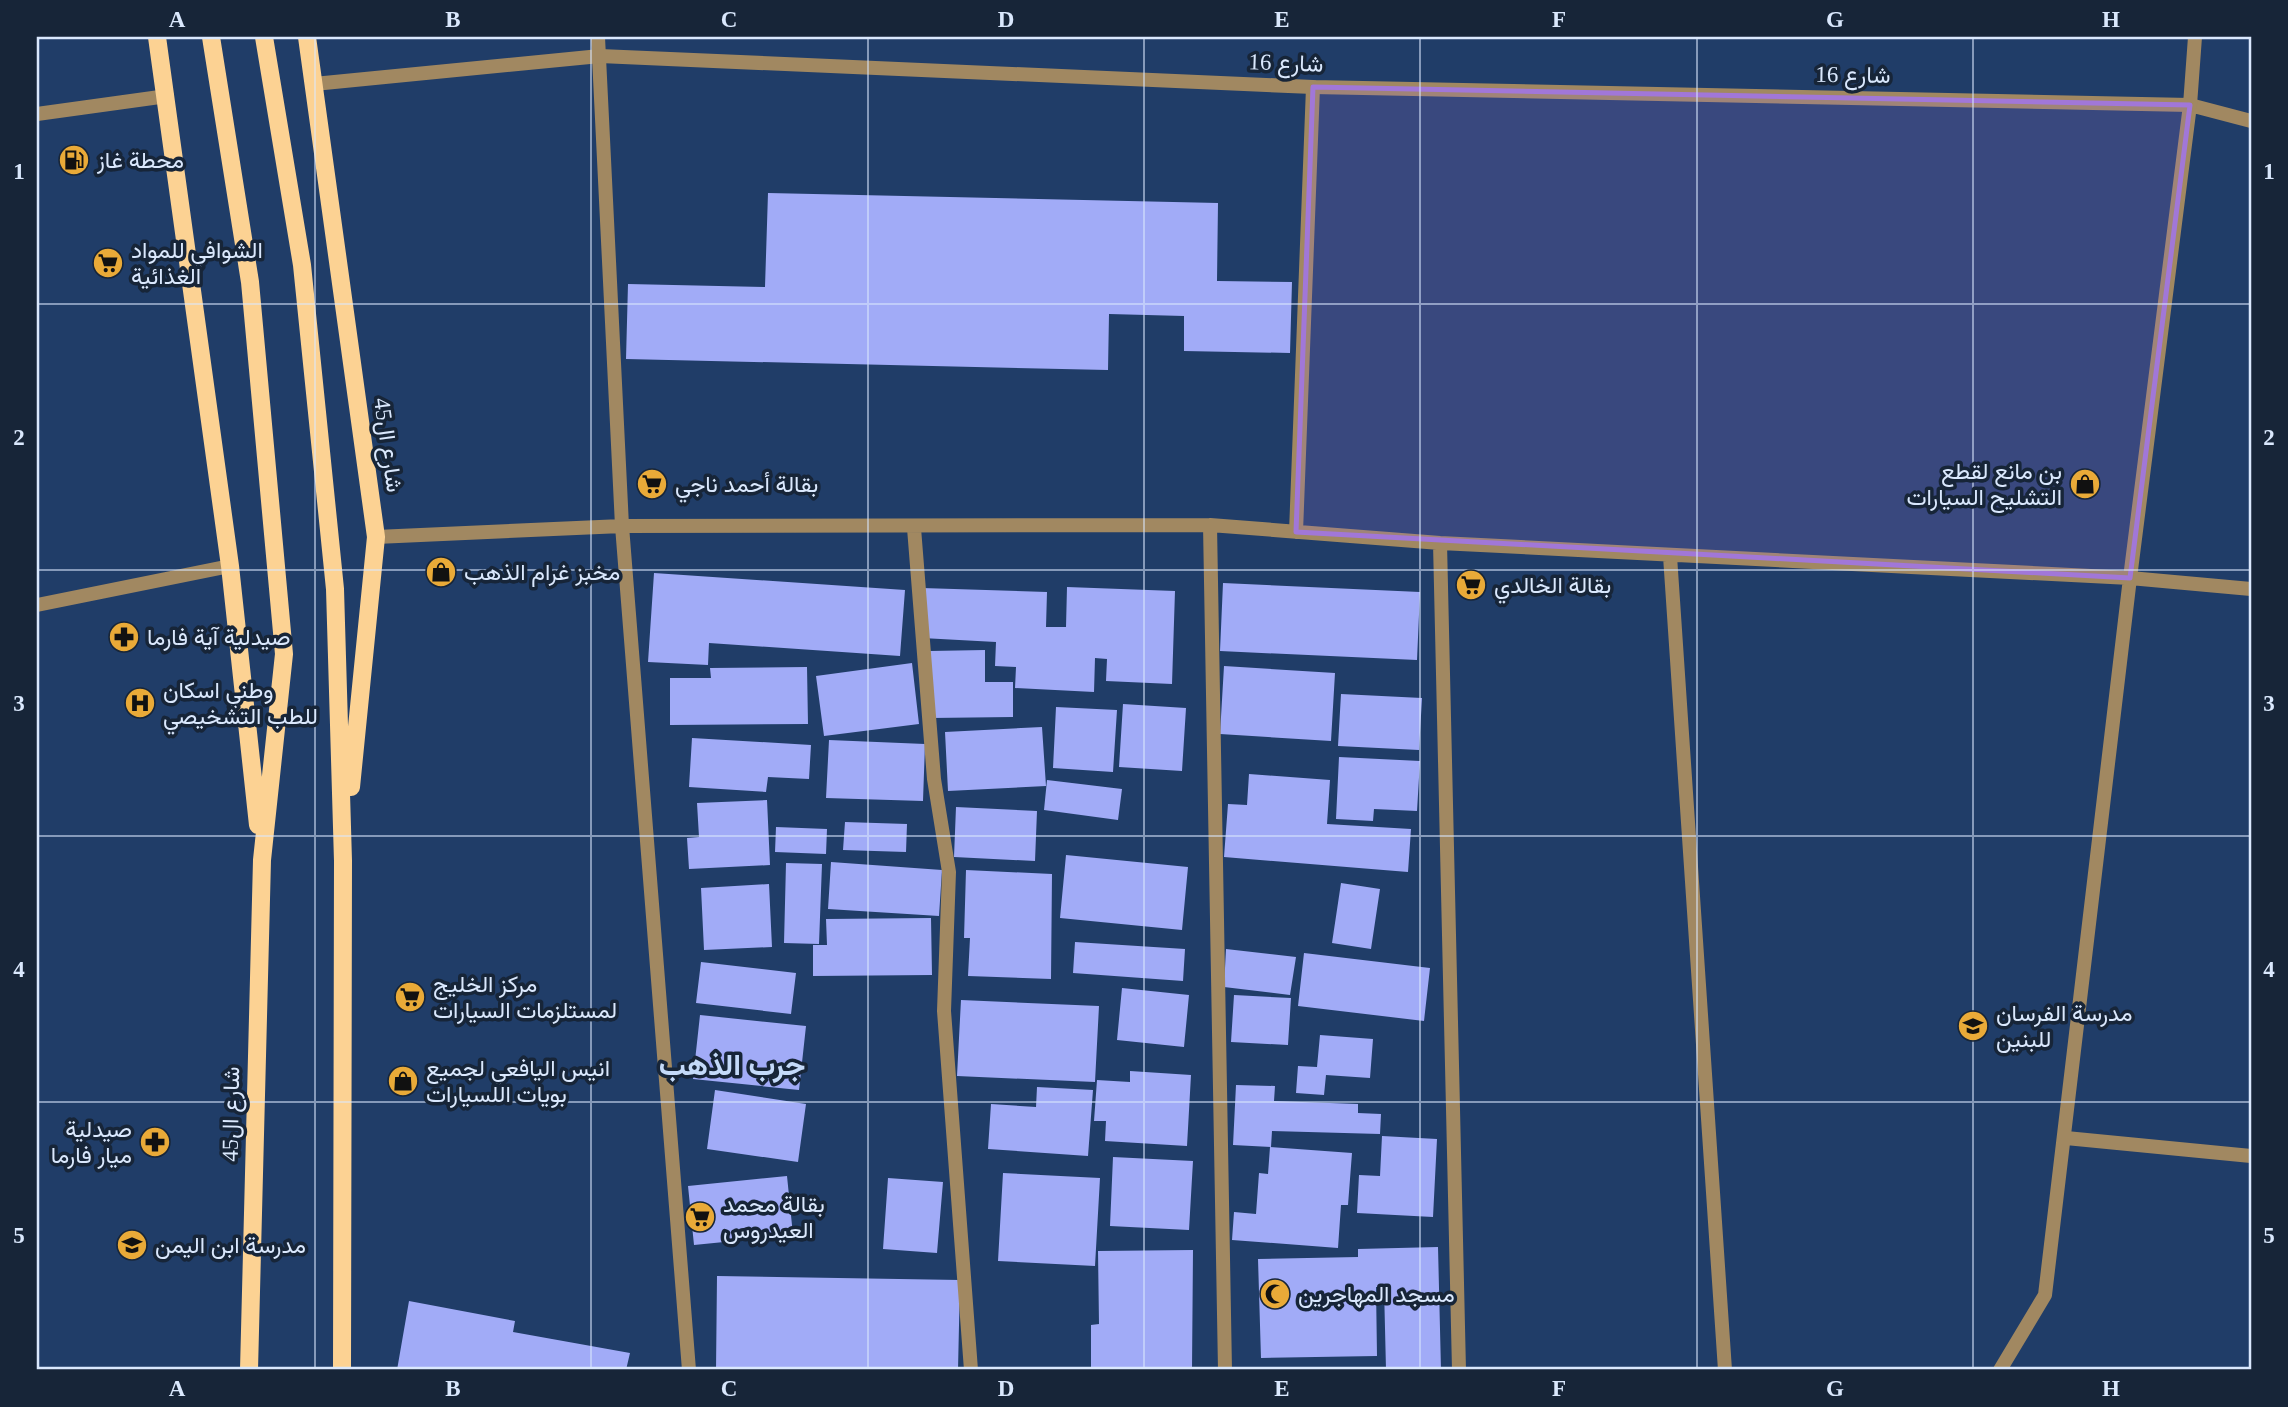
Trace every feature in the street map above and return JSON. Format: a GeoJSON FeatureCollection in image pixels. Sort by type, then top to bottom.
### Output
{"type":"FeatureCollection","features":[{"type":"Feature","properties":{"kind":"main road","name":"شارع ال45"},"geometry":{"type":"LineString","coordinates":[[157,37],[230,566],[262,860]]}},
{"type":"Feature","properties":{"kind":"main road","name":"شارع ال45"},"geometry":{"type":"LineString","coordinates":[[211,37],[250,282],[284,654],[262,860],[249,1370]]}},
{"type":"Feature","properties":{"kind":"main road","name":"شارع ال45"},"geometry":{"type":"LineString","coordinates":[[264,37],[302,265],[335,589],[343,861],[342,1370]]}},
{"type":"Feature","properties":{"kind":"main road","name":"شارع ال45"},"geometry":{"type":"LineString","coordinates":[[307,37],[376,537],[343,861]]}},
{"type":"Feature","properties":{"kind":"street"},"geometry":{"type":"LineString","coordinates":[[598,37],[622,526],[690,1370]]}},
{"type":"Feature","properties":{"kind":"street"},"geometry":{"type":"LineString","coordinates":[[2000,1370],[2045,1296],[2066,1138],[2130,578],[2190,105],[2195,37]]}},
{"type":"Feature","properties":{"kind":"street","name":"شارع 16"},"geometry":{"type":"LineString","coordinates":[[314,84],[600,56],[1313,87],[2190,105],[2251,121]]}},
{"type":"Feature","properties":{"kind":"street"},"geometry":{"type":"LineString","coordinates":[[1296,531],[1313,87]]}},
{"type":"Feature","properties":{"kind":"street"},"geometry":{"type":"LineString","coordinates":[[37,114],[167,96]]}},
{"type":"Feature","properties":{"kind":"street"},"geometry":{"type":"LineString","coordinates":[[376,537],[622,526],[914,528],[1210,525],[1440,543],[2130,578],[2251,589]]}},
{"type":"Feature","properties":{"kind":"street"},"geometry":{"type":"LineString","coordinates":[[1210,525],[1225,1370]]}},
{"type":"Feature","properties":{"kind":"street"},"geometry":{"type":"LineString","coordinates":[[914,528],[934,779],[949,872],[944,1011],[971,1370]]}},
{"type":"Feature","properties":{"kind":"street"},"geometry":{"type":"LineString","coordinates":[[1440,543],[1459,1370]]}},
{"type":"Feature","properties":{"kind":"street"},"geometry":{"type":"LineString","coordinates":[[1670,556],[1725,1370]]}},
{"type":"Feature","properties":{"kind":"street"},"geometry":{"type":"LineString","coordinates":[[37,605],[230,566]]}},
{"type":"Feature","properties":{"kind":"street"},"geometry":{"type":"LineString","coordinates":[[2066,1138],[2251,1156]]}},
{"type":"Feature","properties":{"kind":"highlighted area"},"geometry":{"type":"Polygon","coordinates":[[[1313,87],[2190,105],[2130,578],[1296,532],[1313,87]]]}},
{"type":"Feature","properties":{"kind":"building"},"geometry":{"type":"Polygon","coordinates":[[[768,193],[1218,203],[1217,281],[1292,282],[1290,353],[1184,351],[1184,316],[1109,314],[1108,370],[626,359],[628,284],[765,287],[768,193]]]}},
{"type":"Feature","properties":{"kind":"building"},"geometry":{"type":"Polygon","coordinates":[[[654,573],[905,590],[900,656],[709,643],[708,665],[648,662],[654,573]]]}},
{"type":"Feature","properties":{"kind":"building"},"geometry":{"type":"Polygon","coordinates":[[[1223,583],[1420,592],[1417,660],[1220,651],[1223,583]]]}},
{"type":"Feature","properties":{"kind":"building"},"geometry":{"type":"Polygon","coordinates":[[[1067,587],[1175,591],[1172,684],[1106,681],[1107,659],[1095,658],[1094,692],[1015,688],[1016,667],[995,666],[996,642],[922,638],[922,588],[1047,592],[1046,627],[1066,627],[1067,587]]]}},
{"type":"Feature","properties":{"kind":"building"},"geometry":{"type":"Polygon","coordinates":[[[985,650],[985,682],[1013,682],[1013,717],[931,718],[930,651],[985,650]]]}},
{"type":"Feature","properties":{"kind":"building"},"geometry":{"type":"Polygon","coordinates":[[[912,663],[919,724],[824,736],[816,676],[912,663]]]}},
{"type":"Feature","properties":{"kind":"building"},"geometry":{"type":"Polygon","coordinates":[[[1224,666],[1335,673],[1331,741],[1220,734],[1224,666]]]}},
{"type":"Feature","properties":{"kind":"building"},"geometry":{"type":"Polygon","coordinates":[[[807,667],[808,724],[670,725],[670,678],[711,678],[710,668],[807,667]]]}},
{"type":"Feature","properties":{"kind":"building"},"geometry":{"type":"Polygon","coordinates":[[[1341,694],[1422,698],[1419,750],[1338,746],[1341,694]]]}},
{"type":"Feature","properties":{"kind":"building"},"geometry":{"type":"Polygon","coordinates":[[[1123,704],[1186,708],[1182,771],[1119,767],[1123,704]]]}},
{"type":"Feature","properties":{"kind":"building"},"geometry":{"type":"Polygon","coordinates":[[[1056,707],[1117,710],[1113,772],[1053,768],[1056,707]]]}},
{"type":"Feature","properties":{"kind":"building"},"geometry":{"type":"Polygon","coordinates":[[[1042,727],[1046,786],[948,791],[945,732],[1042,727]]]}},
{"type":"Feature","properties":{"kind":"building"},"geometry":{"type":"Polygon","coordinates":[[[692,738],[811,745],[809,779],[768,777],[766,792],[689,787],[692,738]]]}},
{"type":"Feature","properties":{"kind":"building"},"geometry":{"type":"Polygon","coordinates":[[[829,740],[925,744],[923,801],[826,798],[829,740]]]}},
{"type":"Feature","properties":{"kind":"building"},"geometry":{"type":"Polygon","coordinates":[[[1339,757],[1420,761],[1417,811],[1374,809],[1373,821],[1336,819],[1339,757]]]}},
{"type":"Feature","properties":{"kind":"building"},"geometry":{"type":"Polygon","coordinates":[[[1249,774],[1330,780],[1327,824],[1411,829],[1408,872],[1224,857],[1228,804],[1247,805],[1249,774]]]}},
{"type":"Feature","properties":{"kind":"building"},"geometry":{"type":"Polygon","coordinates":[[[1047,780],[1122,789],[1118,820],[1044,810],[1047,780]]]}},
{"type":"Feature","properties":{"kind":"building"},"geometry":{"type":"Polygon","coordinates":[[[767,800],[770,865],[689,869],[687,838],[699,837],[697,803],[767,800]]]}},
{"type":"Feature","properties":{"kind":"building"},"geometry":{"type":"Polygon","coordinates":[[[956,807],[1037,811],[1035,861],[954,857],[956,807]]]}},
{"type":"Feature","properties":{"kind":"building"},"geometry":{"type":"Polygon","coordinates":[[[845,822],[907,824],[906,852],[843,850],[845,822]]]}},
{"type":"Feature","properties":{"kind":"building"},"geometry":{"type":"Polygon","coordinates":[[[776,827],[827,829],[826,854],[775,852],[776,827]]]}},
{"type":"Feature","properties":{"kind":"building"},"geometry":{"type":"Polygon","coordinates":[[[1066,855],[1188,867],[1182,930],[1060,918],[1066,855]]]}},
{"type":"Feature","properties":{"kind":"building"},"geometry":{"type":"Polygon","coordinates":[[[831,862],[942,870],[939,916],[828,909],[831,862]]]}},
{"type":"Feature","properties":{"kind":"building"},"geometry":{"type":"Polygon","coordinates":[[[786,863],[822,864],[819,944],[784,943],[786,863]]]}},
{"type":"Feature","properties":{"kind":"building"},"geometry":{"type":"Polygon","coordinates":[[[966,870],[1052,874],[1051,979],[968,976],[970,938],[964,938],[966,870]]]}},
{"type":"Feature","properties":{"kind":"building"},"geometry":{"type":"Polygon","coordinates":[[[1341,883],[1380,889],[1371,949],[1332,943],[1341,883]]]}},
{"type":"Feature","properties":{"kind":"building"},"geometry":{"type":"Polygon","coordinates":[[[769,884],[772,947],[704,950],[701,888],[769,884]]]}},
{"type":"Feature","properties":{"kind":"building"},"geometry":{"type":"Polygon","coordinates":[[[931,918],[932,975],[813,976],[813,945],[827,945],[826,919],[931,918]]]}},
{"type":"Feature","properties":{"kind":"building"},"geometry":{"type":"Polygon","coordinates":[[[1075,942],[1185,949],[1183,981],[1073,973],[1075,942]]]}},
{"type":"Feature","properties":{"kind":"building"},"geometry":{"type":"Polygon","coordinates":[[[1226,949],[1296,957],[1290,995],[1224,987],[1226,949]]]}},
{"type":"Feature","properties":{"kind":"building"},"geometry":{"type":"Polygon","coordinates":[[[1304,953],[1430,968],[1424,1021],[1298,1006],[1304,953]]]}},
{"type":"Feature","properties":{"kind":"building"},"geometry":{"type":"Polygon","coordinates":[[[701,962],[796,973],[791,1014],[696,1003],[701,962]]]}},
{"type":"Feature","properties":{"kind":"building"},"geometry":{"type":"Polygon","coordinates":[[[1122,988],[1189,995],[1184,1047],[1117,1040],[1122,988]]]}},
{"type":"Feature","properties":{"kind":"building"},"geometry":{"type":"Polygon","coordinates":[[[1234,995],[1291,998],[1288,1045],[1231,1042],[1234,995]]]}},
{"type":"Feature","properties":{"kind":"building"},"geometry":{"type":"Polygon","coordinates":[[[961,1000],[1099,1006],[1095,1082],[957,1076],[961,1000]]]}},
{"type":"Feature","properties":{"kind":"building"},"geometry":{"type":"Polygon","coordinates":[[[700,1015],[806,1026],[799,1090],[693,1079],[700,1015]]]}},
{"type":"Feature","properties":{"kind":"building"},"geometry":{"type":"Polygon","coordinates":[[[1320,1035],[1373,1039],[1370,1078],[1326,1075],[1324,1095],[1296,1093],[1298,1066],[1317,1067],[1320,1035]]]}},
{"type":"Feature","properties":{"kind":"building"},"geometry":{"type":"Polygon","coordinates":[[[1130,1071],[1191,1075],[1187,1146],[1105,1141],[1106,1121],[1094,1121],[1097,1080],[1130,1082],[1130,1071]]]}},
{"type":"Feature","properties":{"kind":"building"},"geometry":{"type":"Polygon","coordinates":[[[1236,1085],[1275,1086],[1274,1101],[1358,1104],[1358,1113],[1381,1114],[1380,1134],[1272,1131],[1271,1147],[1233,1145],[1236,1085]]]}},
{"type":"Feature","properties":{"kind":"building"},"geometry":{"type":"Polygon","coordinates":[[[1037,1087],[1093,1090],[1088,1156],[988,1149],[991,1104],[1036,1107],[1037,1087]]]}},
{"type":"Feature","properties":{"kind":"building"},"geometry":{"type":"Polygon","coordinates":[[[715,1090],[806,1104],[798,1162],[707,1149],[715,1090]]]}},
{"type":"Feature","properties":{"kind":"building"},"geometry":{"type":"Polygon","coordinates":[[[1382,1136],[1437,1139],[1433,1217],[1357,1213],[1359,1175],[1380,1176],[1382,1136]]]}},
{"type":"Feature","properties":{"kind":"building"},"geometry":{"type":"Polygon","coordinates":[[[1270,1147],[1352,1153],[1348,1205],[1341,1205],[1338,1248],[1232,1240],[1234,1212],[1256,1214],[1259,1173],[1268,1174],[1270,1147]]]}},
{"type":"Feature","properties":{"kind":"building"},"geometry":{"type":"Polygon","coordinates":[[[1113,1157],[1193,1161],[1189,1230],[1110,1226],[1113,1157]]]}},
{"type":"Feature","properties":{"kind":"building"},"geometry":{"type":"Polygon","coordinates":[[[1003,1173],[1100,1178],[1095,1266],[998,1261],[1003,1173]]]}},
{"type":"Feature","properties":{"kind":"building"},"geometry":{"type":"Polygon","coordinates":[[[787,1176],[793,1235],[694,1245],[688,1186],[787,1176]]]}},
{"type":"Feature","properties":{"kind":"building"},"geometry":{"type":"Polygon","coordinates":[[[888,1178],[943,1182],[937,1253],[883,1249],[888,1178]]]}},
{"type":"Feature","properties":{"kind":"building"},"geometry":{"type":"Polygon","coordinates":[[[1438,1247],[1441,1370],[1386,1370],[1384,1287],[1376,1287],[1377,1356],[1261,1358],[1258,1259],[1358,1257],[1358,1249],[1438,1247]]]}},
{"type":"Feature","properties":{"kind":"building"},"geometry":{"type":"Polygon","coordinates":[[[1193,1250],[1192,1370],[1091,1370],[1091,1325],[1099,1324],[1098,1251],[1193,1250]]]}},
{"type":"Feature","properties":{"kind":"building"},"geometry":{"type":"Polygon","coordinates":[[[717,1276],[960,1280],[958,1370],[716,1370],[717,1276]]]}},
{"type":"Feature","properties":{"kind":"building"},"geometry":{"type":"Polygon","coordinates":[[[409,1301],[515,1321],[513,1332],[630,1353],[626,1370],[397,1370],[409,1301]]]}},
{"type":"Feature","properties":{"kind":"place","name":"محطة غاز"},"geometry":{"type":"Point","coordinates":[74,160]}},
{"type":"Feature","properties":{"kind":"place","name":"الشوافي للمواد الغذائية"},"geometry":{"type":"Point","coordinates":[108,263]}},
{"type":"Feature","properties":{"kind":"place","name":"بقالة أحمد ناجي"},"geometry":{"type":"Point","coordinates":[652,484]}},
{"type":"Feature","properties":{"kind":"place","name":"بن مانع لقطع التشليح السيارات"},"geometry":{"type":"Point","coordinates":[2085,484]}},
{"type":"Feature","properties":{"kind":"place","name":"مخبز غرام الذهب"},"geometry":{"type":"Point","coordinates":[441,572]}},
{"type":"Feature","properties":{"kind":"place","name":"بقالة الخالدي"},"geometry":{"type":"Point","coordinates":[1471,585]}},
{"type":"Feature","properties":{"kind":"place","name":"صيدلية آية فارما"},"geometry":{"type":"Point","coordinates":[124,637]}},
{"type":"Feature","properties":{"kind":"place","name":"وطني اسكان للطب التشخيصي"},"geometry":{"type":"Point","coordinates":[140,703]}},
{"type":"Feature","properties":{"kind":"place","name":"مركز الخليج لمستلزمات السيارات"},"geometry":{"type":"Point","coordinates":[410,997]}},
{"type":"Feature","properties":{"kind":"place","name":"مدرسة الفرسان للبنين"},"geometry":{"type":"Point","coordinates":[1973,1026]}},
{"type":"Feature","properties":{"kind":"place","name":"انيس اليافعي لجميع بويات اللسيارات"},"geometry":{"type":"Point","coordinates":[403,1081]}},
{"type":"Feature","properties":{"kind":"place","name":"صيدلية ميار فارما"},"geometry":{"type":"Point","coordinates":[155,1142]}},
{"type":"Feature","properties":{"kind":"place","name":"بقالة محمد العيدروس"},"geometry":{"type":"Point","coordinates":[700,1217]}},
{"type":"Feature","properties":{"kind":"place","name":"مدرسة ابن اليمن"},"geometry":{"type":"Point","coordinates":[132,1245]}},
{"type":"Feature","properties":{"kind":"place","name":"مسجد المهاجرين"},"geometry":{"type":"Point","coordinates":[1275,1294]}},
{"type":"Feature","properties":{"kind":"district","name":"جرب الذهب"},"geometry":{"type":"Point","coordinates":[732,1064]}}]}
